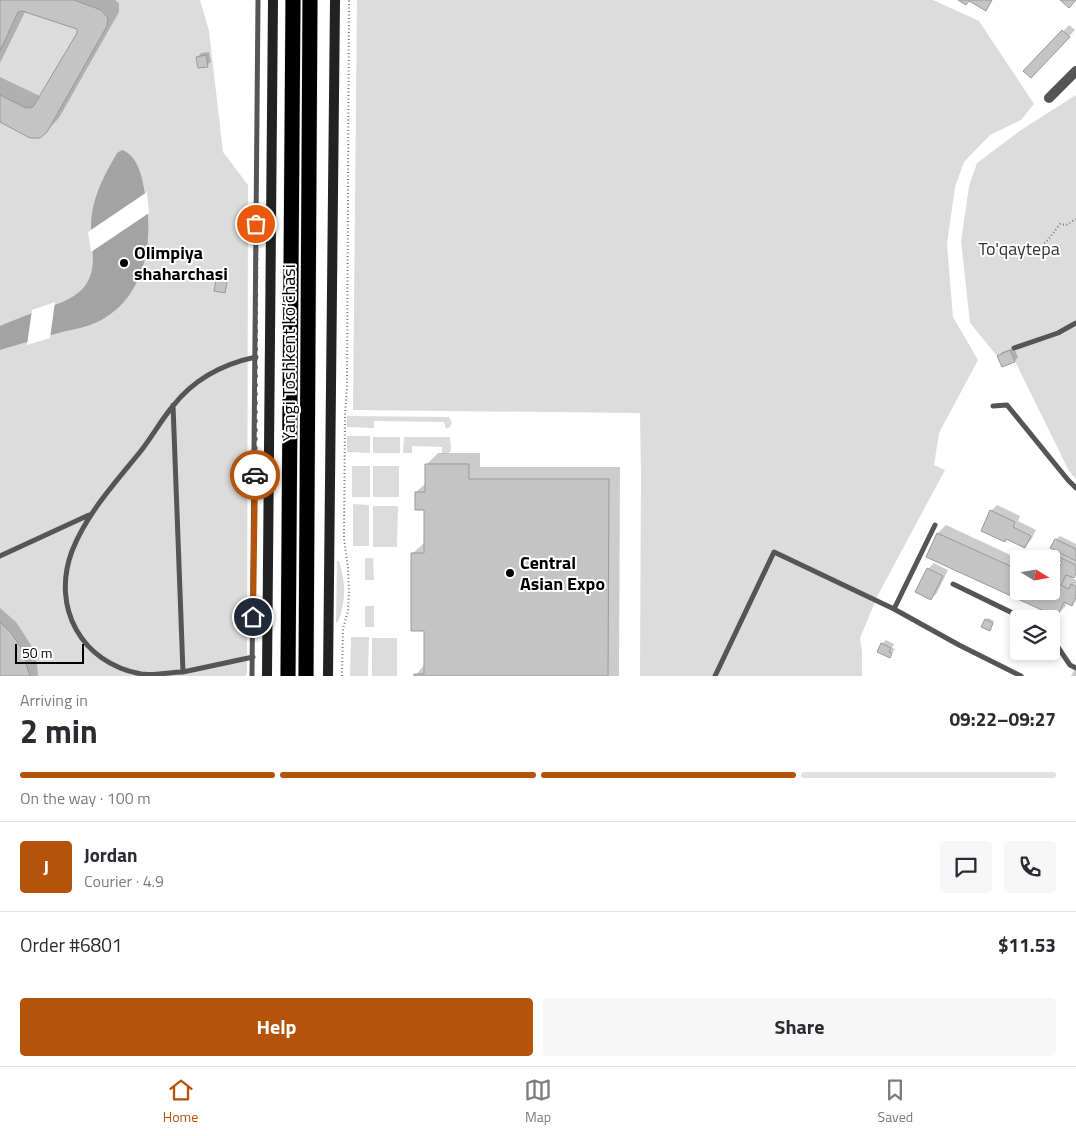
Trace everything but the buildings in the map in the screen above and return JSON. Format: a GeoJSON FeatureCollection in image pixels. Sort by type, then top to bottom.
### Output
{"type":"FeatureCollection","features":[{"type":"Feature","properties":{"kind":"highway","name":"Yangi Toshkent ko‘chasi"},"geometry":{"type":"LineString","coordinates":[[288,676],[293,0]]}},
{"type":"Feature","properties":{"kind":"highway","name":"Yangi Toshkent ko‘chasi"},"geometry":{"type":"LineString","coordinates":[[306,676],[310,0]]}},
{"type":"Feature","properties":{"kind":"main road"},"geometry":{"type":"LineString","coordinates":[[267,676],[273,0]]}},
{"type":"Feature","properties":{"kind":"main road"},"geometry":{"type":"LineString","coordinates":[[328,676],[334,0]]}},
{"type":"Feature","properties":{"kind":"street"},"geometry":{"type":"LineString","coordinates":[[1049,98],[1076,71]]}},
{"type":"Feature","properties":{"kind":"lane"},"geometry":{"type":"LineString","coordinates":[[252,676],[258,0]]}},
{"type":"Feature","properties":{"kind":"lane"},"geometry":{"type":"LineString","coordinates":[[1014,348],[1058,333],[1076,323]]}},
{"type":"Feature","properties":{"kind":"lane"},"geometry":{"type":"LineString","coordinates":[[253,657],[183,672],[140,675],[107,660],[85,643],[70,618],[65,589],[68,563],[90,515],[142,450],[173,405],[189,388],[205,376],[226,365],[256,357]]}},
{"type":"Feature","properties":{"kind":"lane"},"geometry":{"type":"LineString","coordinates":[[173,405],[183,672]]}},
{"type":"Feature","properties":{"kind":"lane"},"geometry":{"type":"LineString","coordinates":[[993,406],[1007,405],[1076,488]]}},
{"type":"Feature","properties":{"kind":"lane"},"geometry":{"type":"LineString","coordinates":[[0,556],[90,515]]}},
{"type":"Feature","properties":{"kind":"lane"},"geometry":{"type":"LineString","coordinates":[[894,609],[935,526]]}},
{"type":"Feature","properties":{"kind":"lane"},"geometry":{"type":"LineString","coordinates":[[715,676],[774,552],[894,609],[959,645],[1021,676]]}},
{"type":"Feature","properties":{"kind":"lane"},"geometry":{"type":"LineString","coordinates":[[954,584],[1010,612]]}},
{"type":"Feature","properties":{"kind":"lane"},"geometry":{"type":"LineString","coordinates":[[1060,650],[1070,665],[1076,668]]}},
{"type":"Feature","properties":{"kind":"path"},"geometry":{"type":"LineString","coordinates":[[342,676],[343,629],[348,611],[349,591],[344,538],[347,387],[349,0]]}},
{"type":"Feature","properties":{"kind":"path"},"geometry":{"type":"LineString","coordinates":[[1039,248],[1048,240],[1060,224],[1066,225],[1076,219]]}},
{"type":"Feature","properties":{"kind":"green space","name":"Olimpiya shaharchasi"},"geometry":{"type":"Polygon","coordinates":[[[0,0],[200,0],[209,31],[223,152],[248,185],[247,674],[245,676],[0,676],[0,0]]]}},
{"type":"Feature","properties":{"kind":"green space"},"geometry":{"type":"Polygon","coordinates":[[[357,0],[933,0],[979,21],[1034,104],[1021,120],[990,135],[964,162],[955,187],[947,244],[953,317],[978,360],[939,433],[934,465],[945,470],[878,595],[860,638],[862,676],[640,676],[640,413],[353,410],[357,0]]]}},
{"type":"Feature","properties":{"kind":"green space","name":"To'qaytepa"},"geometry":{"type":"Polygon","coordinates":[[[1076,95],[1076,479],[1069,471],[1010,351],[997,356],[970,323],[961,241],[969,186],[977,163],[1021,130],[1076,95]]]}},
{"type":"Feature","properties":{"kind":"green space"},"geometry":{"type":"Polygon","coordinates":[[[347,416],[449,417],[452,423],[446,429],[444,422],[374,421],[374,428],[347,427],[347,416]]]}},
{"type":"Feature","properties":{"kind":"green space"},"geometry":{"type":"Polygon","coordinates":[[[347,436],[370,436],[370,453],[347,452],[347,436]]]}},
{"type":"Feature","properties":{"kind":"green space"},"geometry":{"type":"Polygon","coordinates":[[[373,437],[400,437],[400,453],[373,453],[373,437]]]}},
{"type":"Feature","properties":{"kind":"green space"},"geometry":{"type":"Polygon","coordinates":[[[404,437],[450,437],[451,450],[449,453],[442,454],[442,447],[412,446],[412,453],[403,453],[404,437]]]}},
{"type":"Feature","properties":{"kind":"green space"},"geometry":{"type":"Polygon","coordinates":[[[352,466],[370,466],[370,497],[352,497],[352,466]]]}},
{"type":"Feature","properties":{"kind":"green space"},"geometry":{"type":"Polygon","coordinates":[[[373,466],[399,466],[399,497],[373,497],[373,466]]]}},
{"type":"Feature","properties":{"kind":"green space"},"geometry":{"type":"Polygon","coordinates":[[[353,504],[369,505],[369,546],[353,546],[353,504]]]}},
{"type":"Feature","properties":{"kind":"green space"},"geometry":{"type":"Polygon","coordinates":[[[373,506],[398,506],[397,547],[373,547],[373,506]]]}},
{"type":"Feature","properties":{"kind":"green space"},"geometry":{"type":"Polygon","coordinates":[[[365,558],[373,558],[374,580],[365,580],[365,558]]]}},
{"type":"Feature","properties":{"kind":"green space"},"geometry":{"type":"Polygon","coordinates":[[[337,561],[339,561],[341,569],[344,592],[343,607],[336,623],[337,561]]]}},
{"type":"Feature","properties":{"kind":"green space"},"geometry":{"type":"Polygon","coordinates":[[[365,606],[374,606],[374,627],[365,627],[365,606]]]}},
{"type":"Feature","properties":{"kind":"green space"},"geometry":{"type":"Polygon","coordinates":[[[351,637],[369,637],[368,676],[350,676],[351,637]]]}},
{"type":"Feature","properties":{"kind":"green space"},"geometry":{"type":"Polygon","coordinates":[[[372,638],[397,638],[397,676],[372,676],[372,638]]]}},
{"type":"Feature","properties":{"kind":"shaded area"},"geometry":{"type":"Polygon","coordinates":[[[122,150],[133,158],[140,171],[148,217],[146,253],[142,271],[134,287],[111,314],[95,323],[0,350],[0,326],[66,301],[86,285],[93,266],[91,224],[93,205],[105,175],[117,153],[122,150]]]}},
{"type":"Feature","properties":{"kind":"pier"},"geometry":{"type":"Polygon","coordinates":[[[147,192],[149,213],[91,252],[88,232],[147,192]]]}},
{"type":"Feature","properties":{"kind":"pier"},"geometry":{"type":"Polygon","coordinates":[[[55,302],[50,338],[27,345],[32,310],[55,302]]]}},
{"type":"Feature","properties":{"kind":"way so far"},"geometry":{"type":"LineString","coordinates":[[255,475],[256,224]]}},
{"type":"Feature","properties":{"kind":"place","name":"Olimpiya shaharchasi"},"geometry":{"type":"Point","coordinates":[124,263]}},
{"type":"Feature","properties":{"kind":"place","name":"Central Asian Expo"},"geometry":{"type":"Point","coordinates":[510,573]}},
{"type":"Feature","properties":{"kind":"route"},"geometry":{"type":"LineString","coordinates":[[253,617],[255,475]]}}]}
